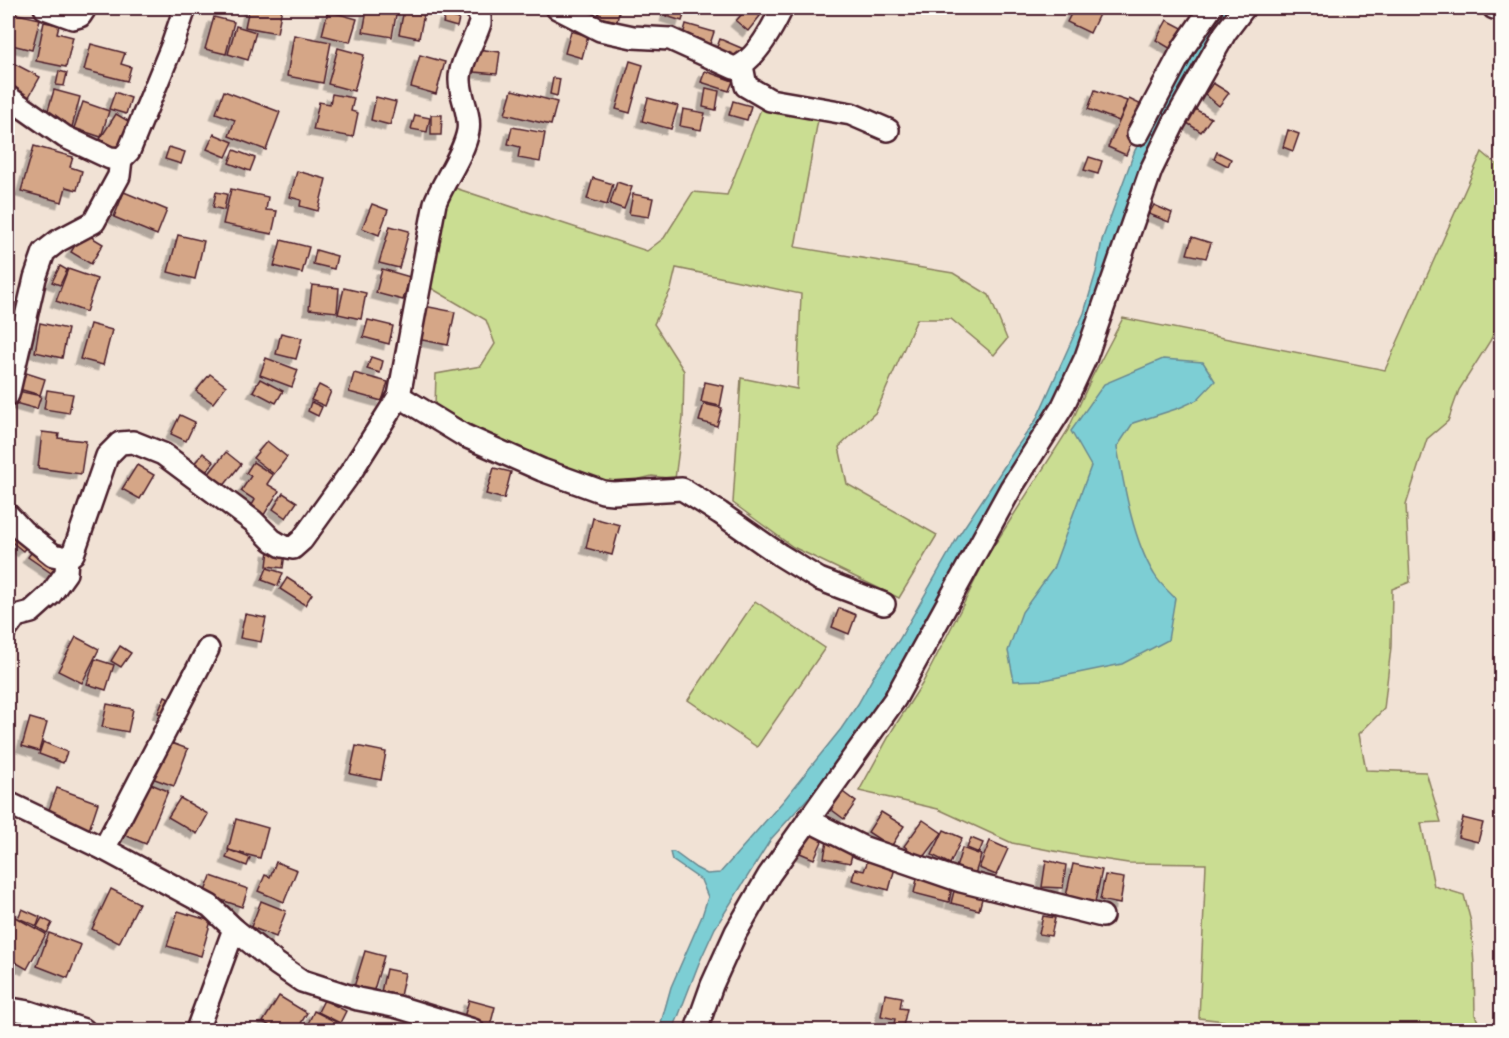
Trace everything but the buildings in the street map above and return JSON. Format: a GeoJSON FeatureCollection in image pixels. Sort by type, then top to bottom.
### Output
{"type":"FeatureCollection","features":[{"type":"Feature","properties":{"kind":"street"},"geometry":{"type":"LineString","coordinates":[[45,8],[73,18],[80,16],[84,8]]}},
{"type":"Feature","properties":{"kind":"street"},"geometry":{"type":"LineString","coordinates":[[8,388],[35,278],[44,252],[58,241],[94,222],[119,176],[121,159],[129,151],[172,46],[181,8]]}},
{"type":"Feature","properties":{"kind":"street"},"geometry":{"type":"LineString","coordinates":[[8,515],[23,531],[53,555],[67,558],[73,554],[107,456],[120,443],[133,442],[163,454],[254,521],[282,546],[293,548],[302,540],[351,472],[399,396],[435,203],[463,147],[469,128],[459,79],[480,23],[477,8]]}},
{"type":"Feature","properties":{"kind":"street"},"geometry":{"type":"LineString","coordinates":[[557,8],[600,30],[633,37],[670,39],[734,68],[742,66],[768,36],[782,8]]}},
{"type":"Feature","properties":{"kind":"street"},"geometry":{"type":"LineString","coordinates":[[1138,134],[1184,47],[1211,8]]}},
{"type":"Feature","properties":{"kind":"street"},"geometry":{"type":"LineString","coordinates":[[696,1030],[712,985],[736,932],[769,875],[895,699],[1011,488],[1062,406],[1086,357],[1151,170],[1174,123],[1219,43],[1244,8]]}},
{"type":"Feature","properties":{"kind":"street"},"geometry":{"type":"LineString","coordinates":[[1494,8],[1502,9]]}},
{"type":"Feature","properties":{"kind":"street"},"geometry":{"type":"LineString","coordinates":[[742,66],[746,86],[770,100],[850,114],[888,130]]}},
{"type":"Feature","properties":{"kind":"street"},"geometry":{"type":"LineString","coordinates":[[8,97],[65,137],[110,158],[121,159]]}},
{"type":"Feature","properties":{"kind":"street"},"geometry":{"type":"LineString","coordinates":[[399,396],[463,435],[542,470],[603,492],[682,489],[819,579],[884,604]]}},
{"type":"Feature","properties":{"kind":"street"},"geometry":{"type":"LineString","coordinates":[[8,627],[16,616],[31,612],[51,594],[66,573],[67,558]]}},
{"type":"Feature","properties":{"kind":"street"},"geometry":{"type":"LineString","coordinates":[[104,849],[208,649]]}},
{"type":"Feature","properties":{"kind":"street"},"geometry":{"type":"LineString","coordinates":[[8,803],[104,849],[210,906],[234,929],[302,981],[358,999],[398,1007],[473,1030]]}},
{"type":"Feature","properties":{"kind":"street"},"geometry":{"type":"LineString","coordinates":[[808,820],[862,847],[961,881],[1102,916]]}},
{"type":"Feature","properties":{"kind":"street"},"geometry":{"type":"LineString","coordinates":[[197,1030],[234,929]]}},
{"type":"Feature","properties":{"kind":"street"},"geometry":{"type":"LineString","coordinates":[[8,1011],[11,1009],[29,1012],[84,1030]]}},
{"type":"Feature","properties":{"kind":"green space"},"geometry":{"type":"Polygon","coordinates":[[[761,109],[818,120],[795,247],[953,273],[989,295],[1007,339],[994,355],[951,319],[917,319],[876,412],[839,447],[847,484],[937,535],[899,598],[793,547],[733,503],[741,378],[797,389],[801,294],[676,268],[671,289],[654,324],[684,371],[683,418],[675,479],[652,476],[615,485],[564,471],[435,406],[436,374],[481,366],[495,344],[486,320],[431,288],[442,215],[455,188],[647,251],[664,238],[693,192],[727,195],[761,109]]]}},
{"type":"Feature","properties":{"kind":"green space"},"geometry":{"type":"Polygon","coordinates":[[[1482,152],[1501,168],[1501,318],[1490,341],[1459,390],[1448,421],[1427,439],[1406,505],[1410,582],[1392,589],[1391,647],[1384,709],[1359,734],[1366,770],[1426,772],[1441,822],[1421,823],[1434,886],[1464,895],[1471,922],[1475,1015],[1482,1030],[1223,1030],[1224,1021],[1199,1018],[1206,864],[1128,863],[1012,843],[938,809],[859,791],[893,729],[922,684],[986,558],[1068,430],[1092,377],[1123,318],[1385,370],[1482,152]]]}},
{"type":"Feature","properties":{"kind":"green space"},"geometry":{"type":"Polygon","coordinates":[[[755,601],[825,648],[757,747],[688,700],[755,601]]]}},
{"type":"Feature","properties":{"kind":"water"},"geometry":{"type":"Polygon","coordinates":[[[1222,8],[1233,8],[1152,142],[1065,387],[903,672],[835,770],[771,839],[715,928],[673,1030],[659,1030],[671,987],[708,897],[701,880],[672,860],[670,852],[674,852],[707,874],[720,873],[784,800],[858,704],[876,672],[899,640],[959,535],[1036,420],[1084,313],[1096,272],[1102,240],[1135,150],[1222,8]]]}},
{"type":"Feature","properties":{"kind":"water"},"geometry":{"type":"Polygon","coordinates":[[[1163,359],[1203,362],[1215,381],[1197,400],[1133,423],[1117,447],[1130,512],[1140,545],[1156,577],[1175,598],[1168,640],[1122,664],[1044,680],[1014,681],[1008,651],[1022,612],[1053,569],[1091,466],[1071,431],[1104,384],[1163,359]]]}}]}
